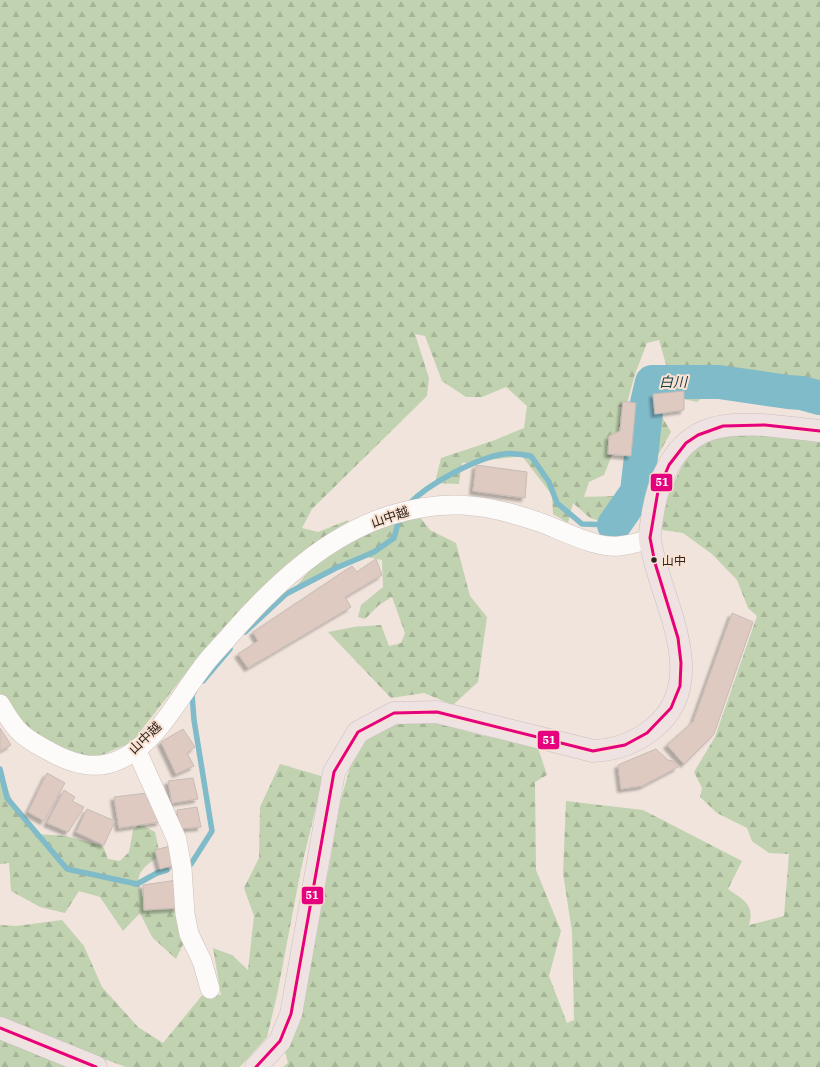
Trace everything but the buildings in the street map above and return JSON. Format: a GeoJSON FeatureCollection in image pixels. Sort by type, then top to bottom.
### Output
{"type":"FeatureCollection","features":[{"type":"Feature","properties":{"kind":"main road"},"geometry":{"type":"LineString","coordinates":[[256,1067],[280,1041],[291,1014],[334,772],[358,732],[394,713],[437,712],[584,750],[616,748],[636,741],[664,719],[670,710],[679,688],[681,678],[681,657],[678,639],[650,539],[655,496],[672,458],[690,439],[712,428],[753,425],[820,431]]}},
{"type":"Feature","properties":{"kind":"main road"},"geometry":{"type":"LineString","coordinates":[[0,1028],[96,1067]]}},
{"type":"Feature","properties":{"kind":"street","name":"山中越"},"geometry":{"type":"LineString","coordinates":[[0,704],[19,732],[29,740],[66,761],[84,766],[102,765],[121,760],[136,749],[160,725],[203,666],[269,593],[291,573],[337,540],[389,515],[432,506],[456,504],[484,507],[534,520],[568,534],[612,546],[618,547],[650,539]]}},
{"type":"Feature","properties":{"kind":"street"},"geometry":{"type":"LineString","coordinates":[[136,749],[177,840],[182,869],[185,914],[189,934],[202,961],[210,989]]}},
{"type":"Feature","properties":{"kind":"green space"},"geometry":{"type":"Polygon","coordinates":[[[0,0],[820,0],[820,413],[719,382],[697,402],[661,394],[660,381],[667,368],[659,340],[647,343],[635,374],[614,450],[604,475],[589,482],[584,497],[615,496],[624,487],[644,453],[643,406],[652,400],[671,432],[657,457],[631,525],[608,532],[599,531],[603,522],[590,518],[573,503],[568,523],[553,514],[552,495],[522,456],[462,463],[459,484],[435,483],[441,458],[495,440],[524,428],[527,406],[506,387],[482,397],[466,397],[442,381],[425,336],[415,334],[429,378],[427,396],[312,509],[302,528],[318,532],[348,520],[351,528],[283,569],[182,678],[132,742],[95,758],[60,751],[28,735],[5,706],[0,694],[0,0]]]}},
{"type":"Feature","properties":{"kind":"green space"},"geometry":{"type":"Polygon","coordinates":[[[721,430],[820,435],[820,1067],[283,1067],[288,1063],[283,1044],[329,868],[340,803],[350,767],[368,737],[398,722],[427,720],[480,735],[537,745],[547,775],[535,782],[536,870],[561,931],[549,976],[567,1023],[574,1020],[572,932],[563,873],[566,801],[643,810],[742,861],[728,889],[743,900],[749,907],[749,925],[784,916],[789,854],[769,853],[752,841],[747,828],[717,813],[700,797],[702,788],[694,772],[715,737],[757,616],[748,608],[737,580],[712,554],[683,533],[662,530],[662,507],[683,464],[697,446],[721,430]]]}},
{"type":"Feature","properties":{"kind":"green space"},"geometry":{"type":"Polygon","coordinates":[[[420,517],[430,530],[456,543],[470,596],[487,617],[478,682],[453,705],[424,693],[391,698],[328,632],[354,627],[381,625],[389,646],[401,643],[405,633],[392,597],[379,605],[365,619],[358,617],[361,605],[383,587],[382,560],[362,556],[350,560],[318,579],[292,591],[316,563],[380,525],[420,517]]]}},
{"type":"Feature","properties":{"kind":"green space"},"geometry":{"type":"Polygon","coordinates":[[[280,764],[321,776],[321,786],[301,869],[277,995],[267,1037],[242,1065],[239,1067],[126,1067],[38,1035],[0,1018],[0,925],[16,926],[62,920],[84,946],[102,987],[138,1027],[163,1043],[204,993],[221,995],[213,948],[232,955],[248,970],[254,916],[244,888],[259,858],[260,807],[280,764]]]}},
{"type":"Feature","properties":{"kind":"green space"},"geometry":{"type":"Polygon","coordinates":[[[0,768],[16,811],[37,834],[66,836],[103,846],[108,859],[120,861],[129,852],[133,830],[140,824],[155,832],[160,855],[142,870],[139,885],[145,901],[172,907],[185,940],[176,959],[152,937],[140,913],[123,931],[100,897],[79,891],[65,913],[40,907],[11,891],[9,863],[0,864],[0,768]]]}},
{"type":"Feature","properties":{"kind":"green space"},"geometry":{"type":"Polygon","coordinates":[[[0,1037],[70,1067],[0,1067],[0,1037]]]}},
{"type":"Feature","properties":{"kind":"waterway","name":"白川"},"geometry":{"type":"LineString","coordinates":[[614,525],[637,492],[647,403],[652,382],[719,382],[802,393],[820,398]]}},
{"type":"Feature","properties":{"kind":"waterway"},"geometry":{"type":"LineString","coordinates":[[409,504],[417,496],[440,480],[467,466],[493,456],[514,453],[531,456],[549,482],[557,503],[582,524],[614,525]]}},
{"type":"Feature","properties":{"kind":"waterway"},"geometry":{"type":"LineString","coordinates":[[245,632],[286,594],[336,568],[374,552],[394,538],[400,516]]}},
{"type":"Feature","properties":{"kind":"waterway"},"geometry":{"type":"LineString","coordinates":[[203,681],[230,649]]}},
{"type":"Feature","properties":{"kind":"waterway"},"geometry":{"type":"LineString","coordinates":[[191,864],[212,831],[194,720],[192,694],[194,692]]}},
{"type":"Feature","properties":{"kind":"waterway"},"geometry":{"type":"LineString","coordinates":[[0,769],[7,798],[67,869],[137,884],[157,873],[167,870]]}},
{"type":"Feature","properties":{"kind":"transit line","name":"51"},"geometry":{"type":"LineString","coordinates":[[256,1067],[280,1041],[291,1014],[334,772],[358,732],[394,713],[437,712],[593,751],[625,745],[647,733],[671,708],[680,686],[681,663],[678,638],[655,563],[650,538],[658,491],[669,465],[686,443],[698,435],[723,426],[765,425],[820,431]]}},
{"type":"Feature","properties":{"kind":"transit line","name":"51"},"geometry":{"type":"LineString","coordinates":[[0,1028],[96,1067]]}},
{"type":"Feature","properties":{"kind":"place","name":"山中"},"geometry":{"type":"Point","coordinates":[654,560]}}]}
